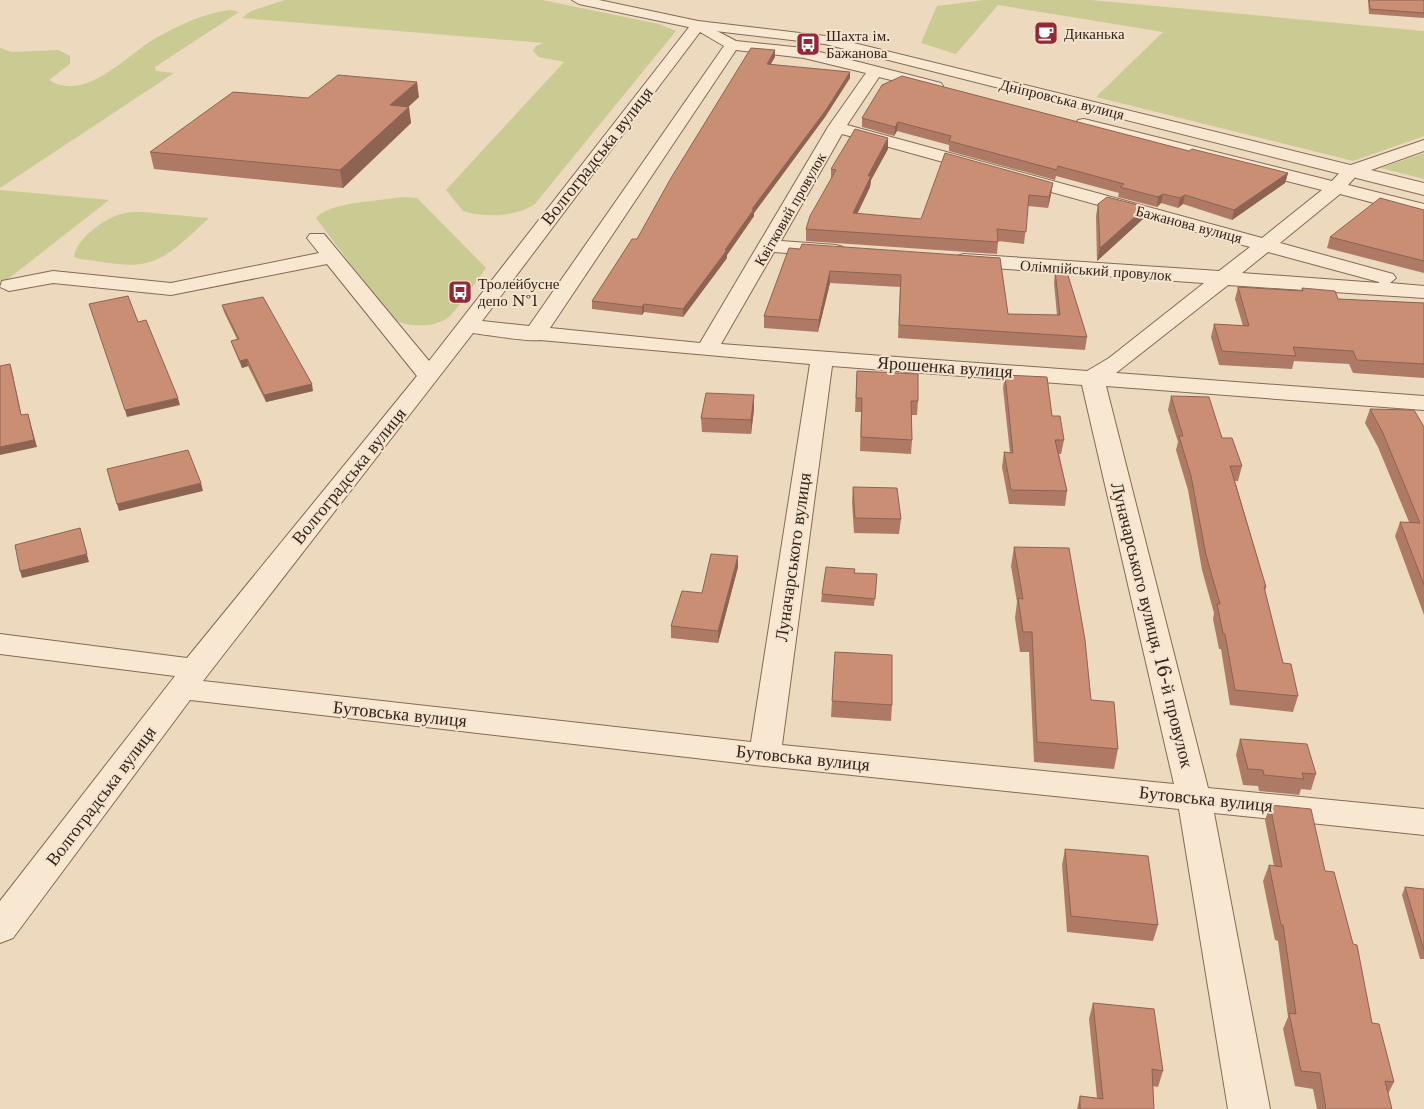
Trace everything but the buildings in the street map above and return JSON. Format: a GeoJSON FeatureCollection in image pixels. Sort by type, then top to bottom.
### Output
{"type":"FeatureCollection","features":[{"type":"Feature","properties":{"kind":"street","name":"Дніпровська вулиця"},"geometry":{"type":"LineString","coordinates":[[579,0],[698,24],[825,40],[1424,189]]}},
{"type":"Feature","properties":{"kind":"street","name":"Дніпровська вулиця"},"geometry":{"type":"LineString","coordinates":[[698,24],[732,45],[804,53],[952,90]]}},
{"type":"Feature","properties":{"kind":"street","name":"Волгоградська вулиця"},"geometry":{"type":"LineString","coordinates":[[0,928],[189,679],[429,376],[698,24]]}},
{"type":"Feature","properties":{"kind":"street"},"geometry":{"type":"LineString","coordinates":[[534,335],[732,45]]}},
{"type":"Feature","properties":{"kind":"street","name":"Квітковий провулок"},"geometry":{"type":"LineString","coordinates":[[707,350],[837,127],[875,70]]}},
{"type":"Feature","properties":{"kind":"street","name":"Дніпровська вулиця"},"geometry":{"type":"LineString","coordinates":[[1067,119],[1424,210]]}},
{"type":"Feature","properties":{"kind":"street","name":"Бажанова вулиця"},"geometry":{"type":"LineString","coordinates":[[837,127],[1424,290]]}},
{"type":"Feature","properties":{"kind":"street"},"geometry":{"type":"LineString","coordinates":[[1092,378],[1117,363],[1265,245],[1336,188],[1351,171],[1424,145]]}},
{"type":"Feature","properties":{"kind":"street"},"geometry":{"type":"LineString","coordinates":[[317,238],[429,376]]}},
{"type":"Feature","properties":{"kind":"street"},"geometry":{"type":"LineString","coordinates":[[768,246],[857,252]]}},
{"type":"Feature","properties":{"kind":"street"},"geometry":{"type":"LineString","coordinates":[[9,285],[53,277],[171,289],[331,257]]}},
{"type":"Feature","properties":{"kind":"street","name":"Олімпійський провулок"},"geometry":{"type":"LineString","coordinates":[[946,259],[1221,280],[1424,290]]}},
{"type":"Feature","properties":{"kind":"street","name":"Ярошенка вулиця"},"geometry":{"type":"LineString","coordinates":[[466,326],[534,335],[707,350],[1424,403]]}},
{"type":"Feature","properties":{"kind":"street","name":"Луначарського вулиця"},"geometry":{"type":"LineString","coordinates":[[765,755],[822,358]]}},
{"type":"Feature","properties":{"kind":"street","name":"Луначарського вулиця, 16-й провулок"},"geometry":{"type":"LineString","coordinates":[[1092,378],[1194,797],[1248,1109]]}},
{"type":"Feature","properties":{"kind":"street","name":"Бутовська вулиця"},"geometry":{"type":"LineString","coordinates":[[0,644],[189,679],[765,755],[1194,797],[1424,822]]}},
{"type":"Feature","properties":{"kind":"green space"},"geometry":{"type":"Polygon","coordinates":[[[285,0],[542,0],[659,24],[676,31],[534,205],[508,214],[480,215],[463,211],[446,190],[564,62],[539,57],[533,51],[536,46],[544,43],[242,18],[251,11],[285,0]]]}},
{"type":"Feature","properties":{"kind":"green space"},"geometry":{"type":"Polygon","coordinates":[[[984,0],[1091,0],[1424,31],[1424,136],[1353,161],[1096,97],[1163,32],[998,5],[956,54],[921,43],[937,6],[984,0]]]}},
{"type":"Feature","properties":{"kind":"green space"},"geometry":{"type":"Polygon","coordinates":[[[230,10],[239,12],[155,67],[156,71],[174,73],[0,188],[0,48],[12,52],[58,50],[70,56],[70,64],[49,80],[63,86],[77,86],[91,82],[118,66],[154,39],[172,29],[201,17],[230,10]]]}},
{"type":"Feature","properties":{"kind":"green space"},"geometry":{"type":"Polygon","coordinates":[[[1424,153],[1424,179],[1381,168],[1424,153]]]}},
{"type":"Feature","properties":{"kind":"green space"},"geometry":{"type":"Polygon","coordinates":[[[0,190],[109,200],[8,279],[0,281],[0,190]]]}},
{"type":"Feature","properties":{"kind":"green space"},"geometry":{"type":"Polygon","coordinates":[[[402,197],[417,198],[486,268],[450,316],[429,325],[411,325],[396,321],[390,317],[316,218],[343,205],[402,197]]]}},
{"type":"Feature","properties":{"kind":"green space"},"geometry":{"type":"Polygon","coordinates":[[[142,212],[209,218],[172,251],[146,263],[122,264],[74,257],[76,250],[85,237],[98,226],[121,214],[142,212]]]}},
{"type":"Feature","properties":{"kind":"place","name":"Диканька"},"geometry":{"type":"Point","coordinates":[1046,33]}},
{"type":"Feature","properties":{"kind":"place","name":"Шахта ім. Бажанова"},"geometry":{"type":"Point","coordinates":[808,44]}},
{"type":"Feature","properties":{"kind":"place","name":"Тролейбусне депо №1"},"geometry":{"type":"Point","coordinates":[460,292]}}]}
